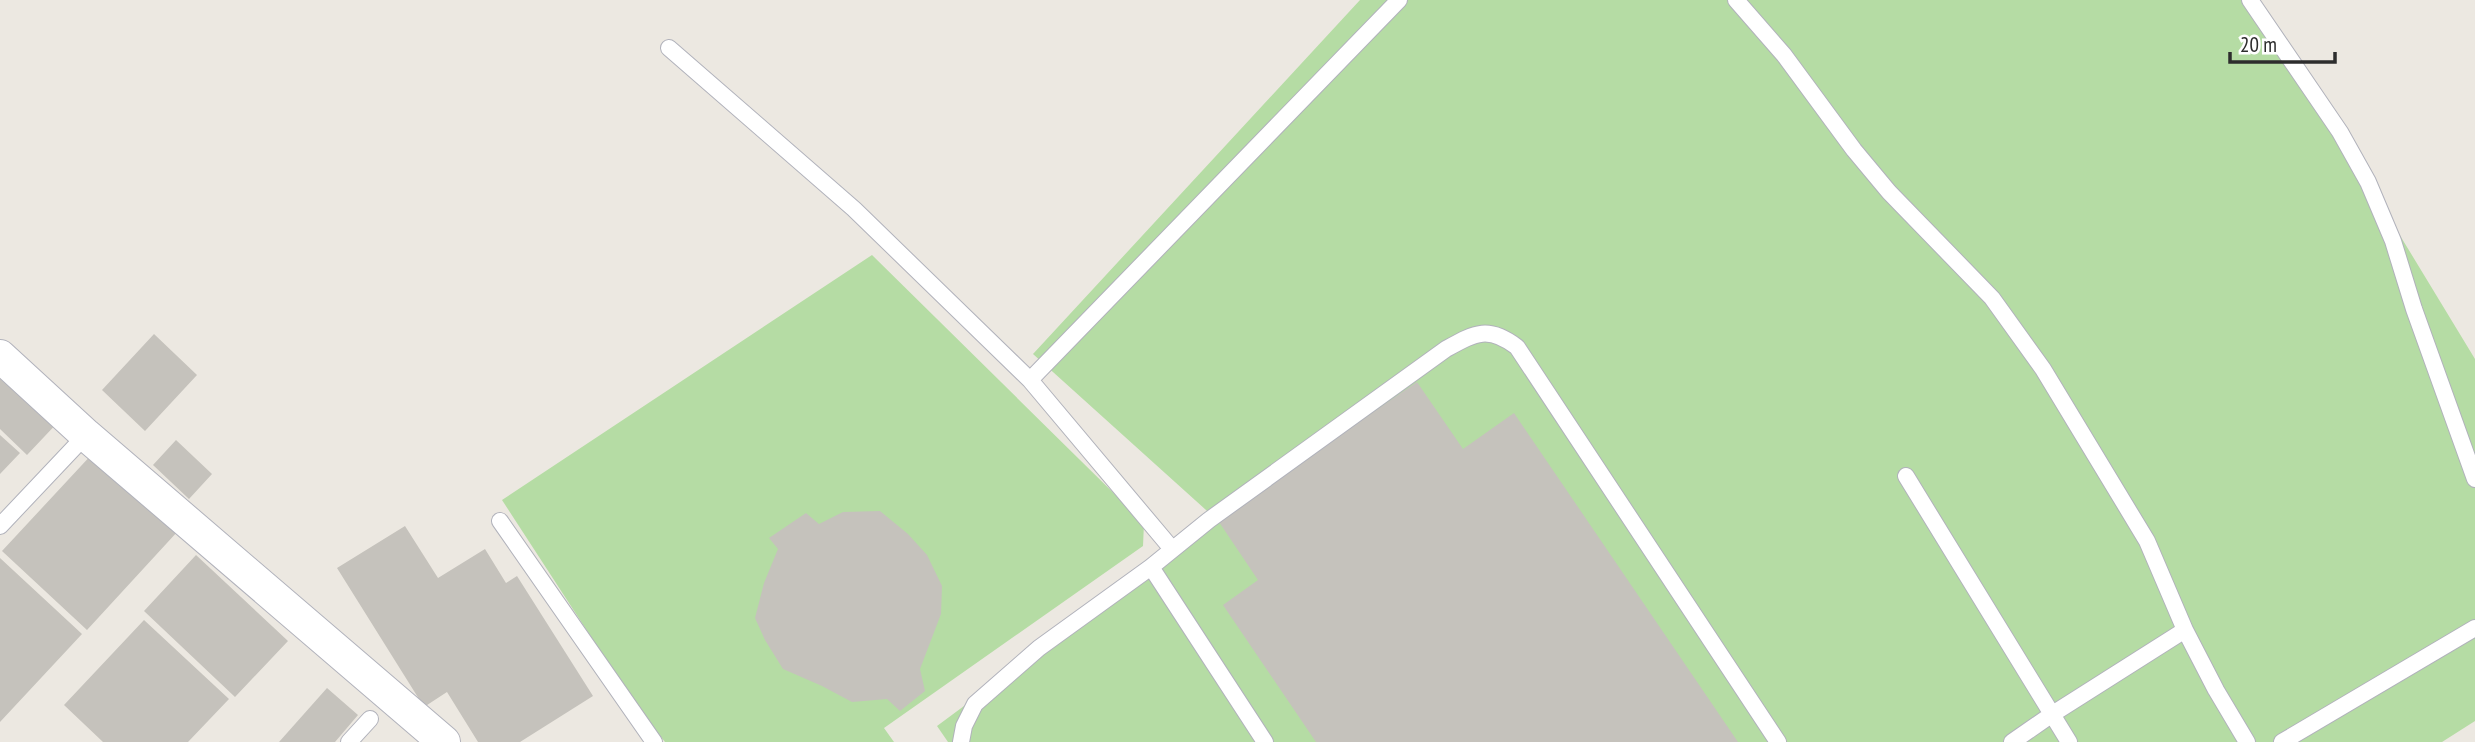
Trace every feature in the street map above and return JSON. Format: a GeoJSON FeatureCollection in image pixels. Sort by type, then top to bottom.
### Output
{"type":"FeatureCollection","features":[{"type":"Feature","properties":{"kind":"street"},"geometry":{"type":"LineString","coordinates":[[0,356],[86,435],[444,742]]}},
{"type":"Feature","properties":{"kind":"lane"},"geometry":{"type":"LineString","coordinates":[[1030,380],[1399,0]]}},
{"type":"Feature","properties":{"kind":"lane"},"geometry":{"type":"LineString","coordinates":[[1736,0],[1784,55],[1854,150],[1889,192],[1959,261],[2000,308],[2043,369],[2140,530],[2185,629],[2216,690],[2247,742]]}},
{"type":"Feature","properties":{"kind":"lane"},"geometry":{"type":"LineString","coordinates":[[2250,0],[2340,132],[2368,182],[2393,241],[2414,309],[2475,479]]}},
{"type":"Feature","properties":{"kind":"lane"},"geometry":{"type":"LineString","coordinates":[[669,48],[854,209],[1030,380],[1172,549]]}},
{"type":"Feature","properties":{"kind":"lane"},"geometry":{"type":"LineString","coordinates":[[961,742],[964,726],[975,704],[1003,677],[1078,617],[1151,567],[1446,349],[1464,338],[1484,333],[1501,335],[1517,347],[1779,742]]}},
{"type":"Feature","properties":{"kind":"lane"},"geometry":{"type":"LineString","coordinates":[[0,526],[86,435]]}},
{"type":"Feature","properties":{"kind":"lane"},"geometry":{"type":"LineString","coordinates":[[1906,476],[2069,742]]}},
{"type":"Feature","properties":{"kind":"lane"},"geometry":{"type":"LineString","coordinates":[[500,521],[654,742]]}},
{"type":"Feature","properties":{"kind":"lane"},"geometry":{"type":"LineString","coordinates":[[1151,567],[1265,742]]}},
{"type":"Feature","properties":{"kind":"lane"},"geometry":{"type":"LineString","coordinates":[[2282,742],[2475,628]]}},
{"type":"Feature","properties":{"kind":"lane"},"geometry":{"type":"LineString","coordinates":[[2012,742],[2185,629]]}},
{"type":"Feature","properties":{"kind":"lane"},"geometry":{"type":"LineString","coordinates":[[349,742],[370,719]]}},
{"type":"Feature","properties":{"kind":"green space"},"geometry":{"type":"Polygon","coordinates":[[[1360,0],[2257,0],[2475,359],[2475,721],[2442,742],[948,742],[937,726],[1216,519],[1033,354],[1360,0]]]}},
{"type":"Feature","properties":{"kind":"green space"},"geometry":{"type":"Polygon","coordinates":[[[872,255],[1144,523],[1143,546],[884,728],[894,742],[665,742],[634,703],[502,500],[872,255]]]}},
{"type":"Feature","properties":{"kind":"building"},"geometry":{"type":"Polygon","coordinates":[[[154,334],[197,375],[145,431],[102,390],[154,334]]]}},
{"type":"Feature","properties":{"kind":"building"},"geometry":{"type":"Polygon","coordinates":[[[0,362],[61,419],[27,455],[0,429],[0,362]]]}},
{"type":"Feature","properties":{"kind":"building"},"geometry":{"type":"Polygon","coordinates":[[[1417,382],[1463,449],[1514,413],[1738,742],[1316,742],[1223,605],[1258,580],[1217,519],[1417,382]]]}},
{"type":"Feature","properties":{"kind":"building"},"geometry":{"type":"Polygon","coordinates":[[[0,435],[20,453],[0,474],[0,435]]]}},
{"type":"Feature","properties":{"kind":"building"},"geometry":{"type":"Polygon","coordinates":[[[176,440],[212,474],[189,499],[153,465],[176,440]]]}},
{"type":"Feature","properties":{"kind":"building"},"geometry":{"type":"Polygon","coordinates":[[[94,452],[178,531],[87,630],[2,551],[94,452]]]}},
{"type":"Feature","properties":{"kind":"building"},"geometry":{"type":"Polygon","coordinates":[[[880,511],[908,534],[927,555],[942,586],[941,614],[920,669],[925,691],[900,711],[887,699],[852,702],[783,669],[755,618],[764,583],[778,549],[769,538],[806,513],[819,524],[843,512],[880,511]]]}},
{"type":"Feature","properties":{"kind":"building"},"geometry":{"type":"Polygon","coordinates":[[[405,526],[438,578],[485,549],[506,583],[517,576],[593,696],[520,742],[478,742],[447,692],[424,707],[337,568],[405,526]]]}},
{"type":"Feature","properties":{"kind":"building"},"geometry":{"type":"Polygon","coordinates":[[[196,555],[288,641],[235,697],[144,611],[196,555]]]}},
{"type":"Feature","properties":{"kind":"building"},"geometry":{"type":"Polygon","coordinates":[[[0,558],[82,634],[0,722],[0,558]]]}},
{"type":"Feature","properties":{"kind":"building"},"geometry":{"type":"Polygon","coordinates":[[[144,620],[229,699],[188,742],[103,742],[64,705],[144,620]]]}},
{"type":"Feature","properties":{"kind":"building"},"geometry":{"type":"Polygon","coordinates":[[[327,688],[358,715],[335,742],[279,742],[327,688]]]}}]}
